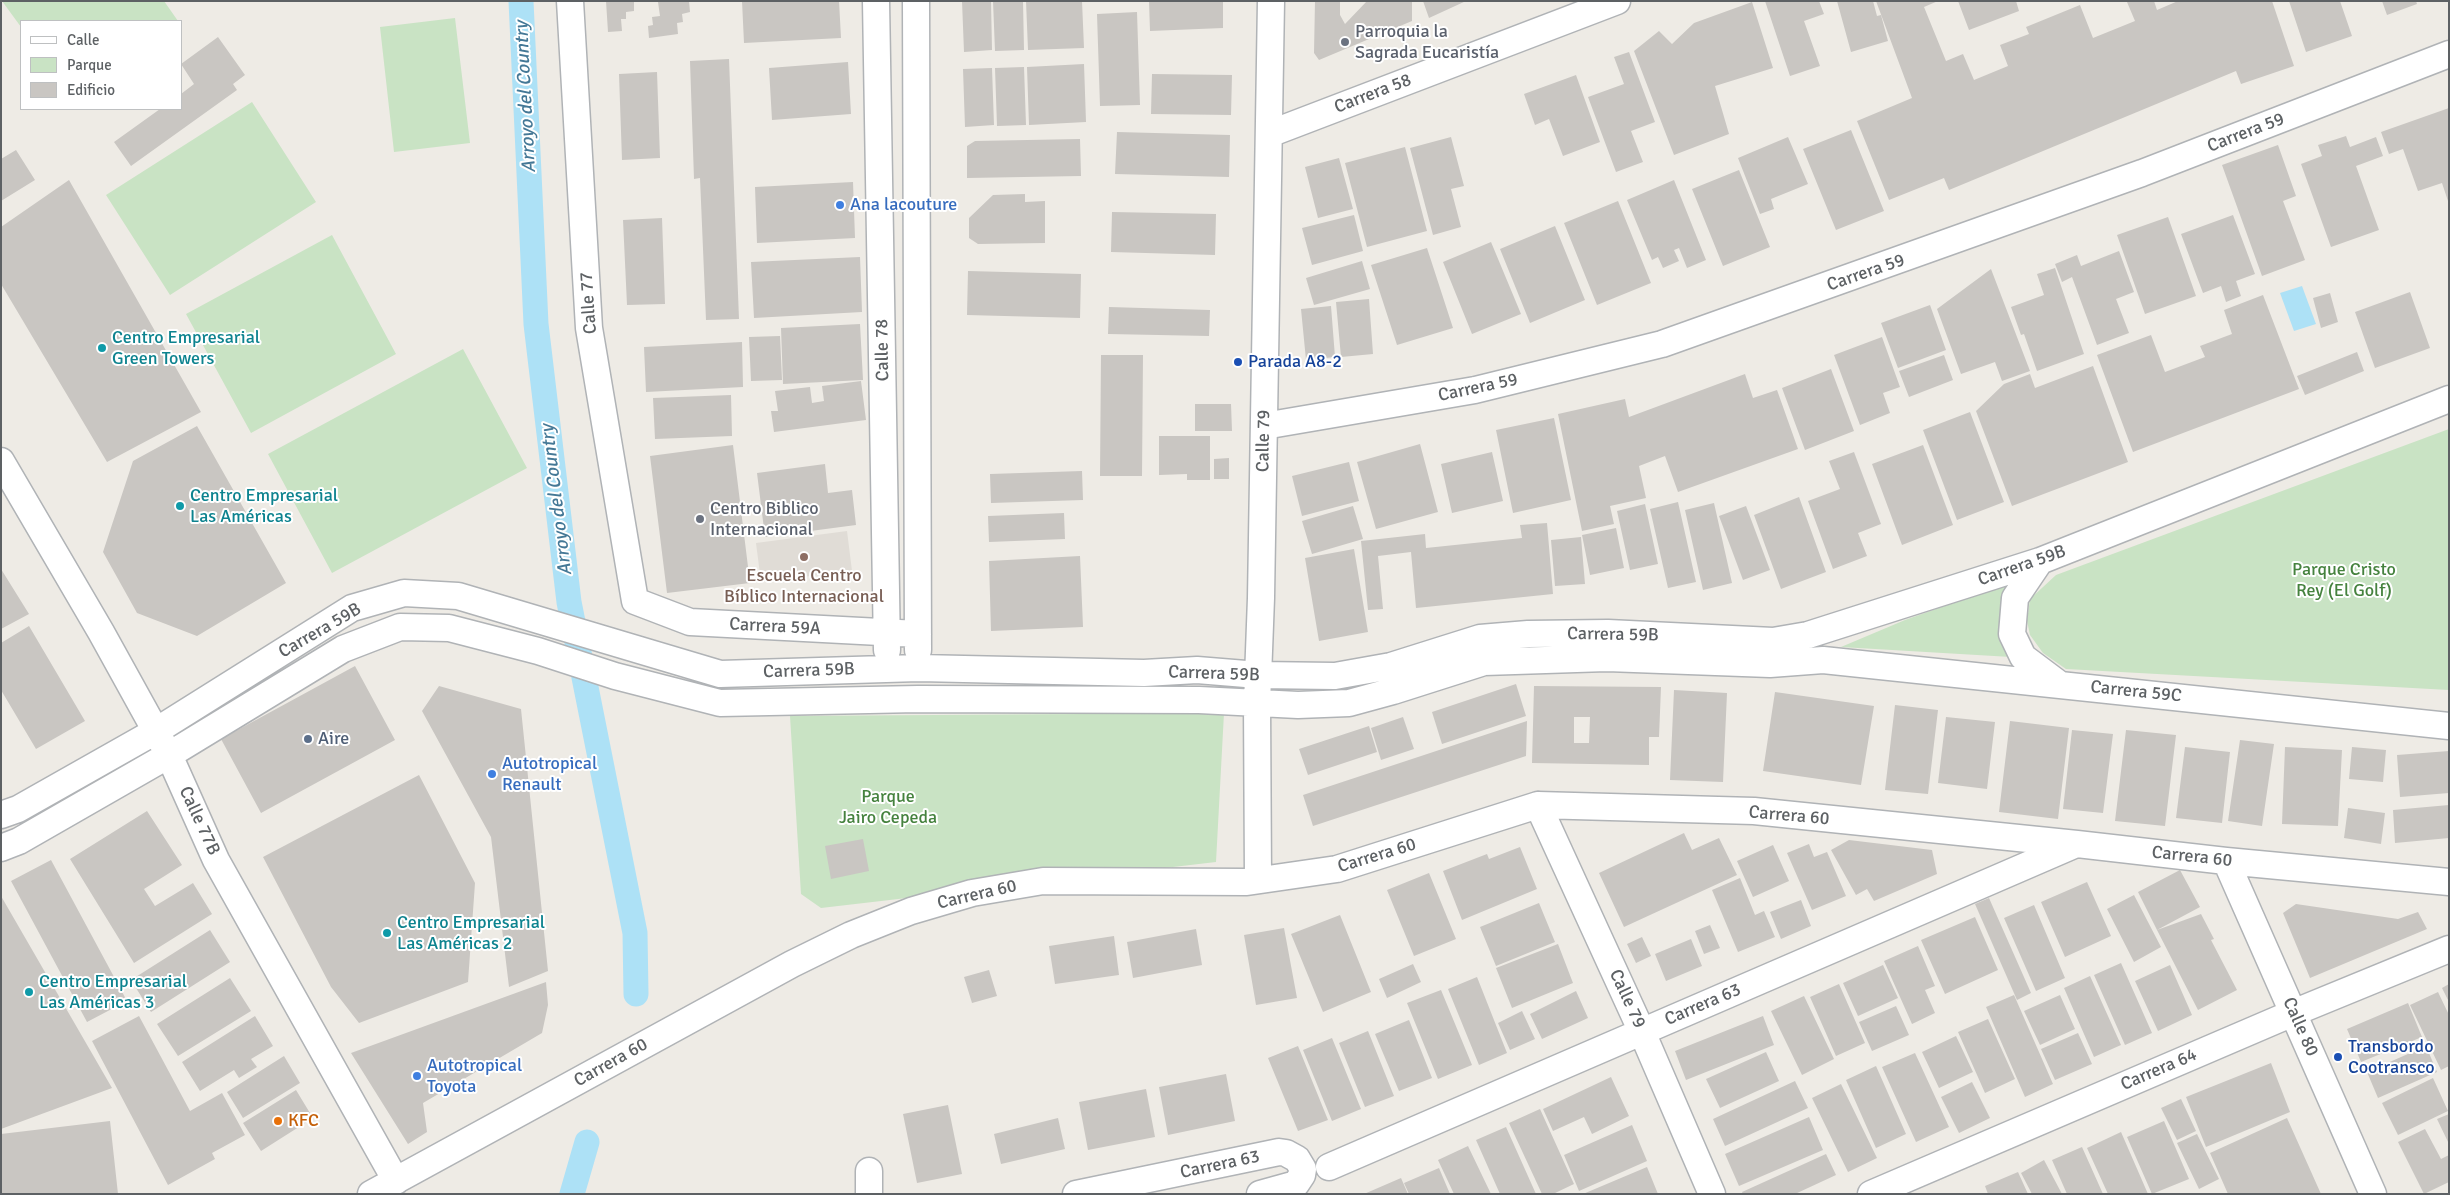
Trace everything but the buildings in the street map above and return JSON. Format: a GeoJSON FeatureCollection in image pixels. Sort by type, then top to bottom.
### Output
{"type":"FeatureCollection","features":[{"type":"Feature","properties":{"kind":"street","name":"Calle 77"},"geometry":{"type":"LineString","coordinates":[[570,1],[589,328],[635,602]]}},
{"type":"Feature","properties":{"kind":"street","name":"Calle 78"},"geometry":{"type":"LineString","coordinates":[[876,1],[888,634],[887,699]]}},
{"type":"Feature","properties":{"kind":"street","name":"Calle 78"},"geometry":{"type":"LineString","coordinates":[[916,1],[918,699]]}},
{"type":"Feature","properties":{"kind":"street","name":"Calle 79"},"geometry":{"type":"LineString","coordinates":[[1258,880],[1257,704],[1272,1]]}},
{"type":"Feature","properties":{"kind":"street","name":"Carrera 58"},"geometry":{"type":"LineString","coordinates":[[1269,134],[1617,1]]}},
{"type":"Feature","properties":{"kind":"street","name":"Carrera 59"},"geometry":{"type":"LineString","coordinates":[[1264,426],[1475,390],[1662,344],[2114,184],[2449,54]]}},
{"type":"Feature","properties":{"kind":"street","name":"Carrera 59B"},"geometry":{"type":"LineString","coordinates":[[1,848],[19,841],[169,755],[343,649],[400,627],[449,628],[538,651],[615,676],[720,703],[918,699],[1200,700],[1298,705],[1349,703],[1394,691],[1484,662],[1607,646],[1773,641],[1808,635],[2040,561],[2449,399]]}},
{"type":"Feature","properties":{"kind":"street","name":"Calle 77B"},"geometry":{"type":"LineString","coordinates":[[1,461],[156,731],[169,755],[216,860],[396,1181]]}},
{"type":"Feature","properties":{"kind":"street"},"geometry":{"type":"LineString","coordinates":[[2040,561],[2015,598],[2012,634],[2024,657],[2059,684]]}},
{"type":"Feature","properties":{"kind":"street","name":"Carrera 59B"},"geometry":{"type":"LineString","coordinates":[[1,815],[18,809],[156,731],[352,608],[404,593],[458,596],[542,623],[720,674],[918,668],[1144,673],[1197,670],[1258,675],[1335,676],[1391,666],[1480,638],[1528,634],[1607,646],[1770,664],[1824,660]]}},
{"type":"Feature","properties":{"kind":"street","name":"Carrera 59A"},"geometry":{"type":"LineString","coordinates":[[635,602],[690,622],[888,634],[918,634]]}},
{"type":"Feature","properties":{"kind":"street","name":"Carrera 59C"},"geometry":{"type":"LineString","coordinates":[[1824,660],[2449,726]]}},
{"type":"Feature","properties":{"kind":"street","name":"Calle 79"},"geometry":{"type":"LineString","coordinates":[[1538,806],[1642,1032],[1712,1194]]}},
{"type":"Feature","properties":{"kind":"street","name":"Carrera 60"},"geometry":{"type":"LineString","coordinates":[[371,1194],[792,964],[851,935],[911,911],[972,892],[1042,881],[1164,883],[1258,880],[1337,869],[1538,806],[1754,811],[2226,861],[2449,882]]}},
{"type":"Feature","properties":{"kind":"street","name":"Carrera 63"},"geometry":{"type":"LineString","coordinates":[[1329,1167],[2077,844]]}},
{"type":"Feature","properties":{"kind":"street","name":"Calle 80"},"geometry":{"type":"LineString","coordinates":[[2226,861],[2373,1194]]}},
{"type":"Feature","properties":{"kind":"street","name":"Carrera 64"},"geometry":{"type":"LineString","coordinates":[[1871,1194],[2293,1013],[2449,949]]}},
{"type":"Feature","properties":{"kind":"street","name":"Carrera 63"},"geometry":{"type":"LineString","coordinates":[[1076,1194],[1279,1152],[1286,1153],[1297,1159],[1303,1169],[1306,1187],[1290,1186],[1260,1194]]}},
{"type":"Feature","properties":{"kind":"shaded area","name":"Escuela Centro Bíblico Internacional"},"geometry":{"type":"Polygon","coordinates":[[[847,531],[852,571],[761,582],[756,543],[847,531]]]}},
{"type":"Feature","properties":{"kind":"green space"},"geometry":{"type":"Polygon","coordinates":[[[2,1],[164,1],[177,20],[20,20],[20,26],[2,1]]]}},
{"type":"Feature","properties":{"kind":"green space"},"geometry":{"type":"Polygon","coordinates":[[[455,18],[470,143],[394,152],[380,27],[455,18]]]}},
{"type":"Feature","properties":{"kind":"green space"},"geometry":{"type":"Polygon","coordinates":[[[252,102],[316,202],[170,295],[106,195],[252,102]]]}},
{"type":"Feature","properties":{"kind":"green space"},"geometry":{"type":"Polygon","coordinates":[[[332,235],[396,354],[251,433],[186,314],[332,235]]]}},
{"type":"Feature","properties":{"kind":"green space"},"geometry":{"type":"Polygon","coordinates":[[[463,349],[527,468],[332,573],[268,454],[463,349]]]}},
{"type":"Feature","properties":{"kind":"green space","name":"Parque Cristo Rey (El Golf)"},"geometry":{"type":"Polygon","coordinates":[[[2449,429],[2449,690],[2066,669],[2043,653],[2030,635],[2027,621],[2030,599],[2056,575],[2449,429]]]}},
{"type":"Feature","properties":{"kind":"green space"},"geometry":{"type":"Polygon","coordinates":[[[2015,581],[2000,623],[2011,657],[1841,647],[1905,620],[2015,581]]]}},
{"type":"Feature","properties":{"kind":"green space","name":"Parque Jairo Cepeda"},"geometry":{"type":"Polygon","coordinates":[[[1224,713],[1216,862],[821,908],[801,894],[790,716],[1224,713]]]}},
{"type":"Feature","properties":{"kind":"water"},"geometry":{"type":"Polygon","coordinates":[[[2302,286],[2316,324],[2294,331],[2280,293],[2302,286]]]}},
{"type":"Feature","properties":{"kind":"waterway","name":"Arroyo del Country"},"geometry":{"type":"LineString","coordinates":[[521,1],[536,324],[569,602],[635,933],[636,994]]}},
{"type":"Feature","properties":{"kind":"waterway","name":"Arroyo del Country"},"geometry":{"type":"LineString","coordinates":[[572,1194],[587,1142]]}},
{"type":"Feature","properties":{"kind":"place","name":"Parroquia la Sagrada Eucaristía"},"geometry":{"type":"Point","coordinates":[1345,42]}},
{"type":"Feature","properties":{"kind":"place","name":"Ana lacouture"},"geometry":{"type":"Point","coordinates":[840,205]}},
{"type":"Feature","properties":{"kind":"place","name":"Centro Empresarial Green Towers"},"geometry":{"type":"Point","coordinates":[102,348]}},
{"type":"Feature","properties":{"kind":"place","name":"Parada A8-2"},"geometry":{"type":"Point","coordinates":[1238,362]}},
{"type":"Feature","properties":{"kind":"place","name":"Centro Empresarial Las Américas"},"geometry":{"type":"Point","coordinates":[180,506]}},
{"type":"Feature","properties":{"kind":"place","name":"Centro Biblico Internacional"},"geometry":{"type":"Point","coordinates":[700,519]}},
{"type":"Feature","properties":{"kind":"place","name":"Escuela Centro Bíblico Internacional"},"geometry":{"type":"Point","coordinates":[804,557]}},
{"type":"Feature","properties":{"kind":"place","name":"Aire"},"geometry":{"type":"Point","coordinates":[308,739]}},
{"type":"Feature","properties":{"kind":"place","name":"Autotropical Renault"},"geometry":{"type":"Point","coordinates":[492,774]}},
{"type":"Feature","properties":{"kind":"place","name":"Centro Empresarial Las Américas 2"},"geometry":{"type":"Point","coordinates":[387,933]}},
{"type":"Feature","properties":{"kind":"place","name":"Centro Empresarial Las Américas 3"},"geometry":{"type":"Point","coordinates":[29,992]}},
{"type":"Feature","properties":{"kind":"place","name":"Transbordo Cootransco"},"geometry":{"type":"Point","coordinates":[2338,1057]}},
{"type":"Feature","properties":{"kind":"place","name":"Autotropical Toyota"},"geometry":{"type":"Point","coordinates":[417,1076]}},
{"type":"Feature","properties":{"kind":"place","name":"KFC"},"geometry":{"type":"Point","coordinates":[278,1121]}}]}
